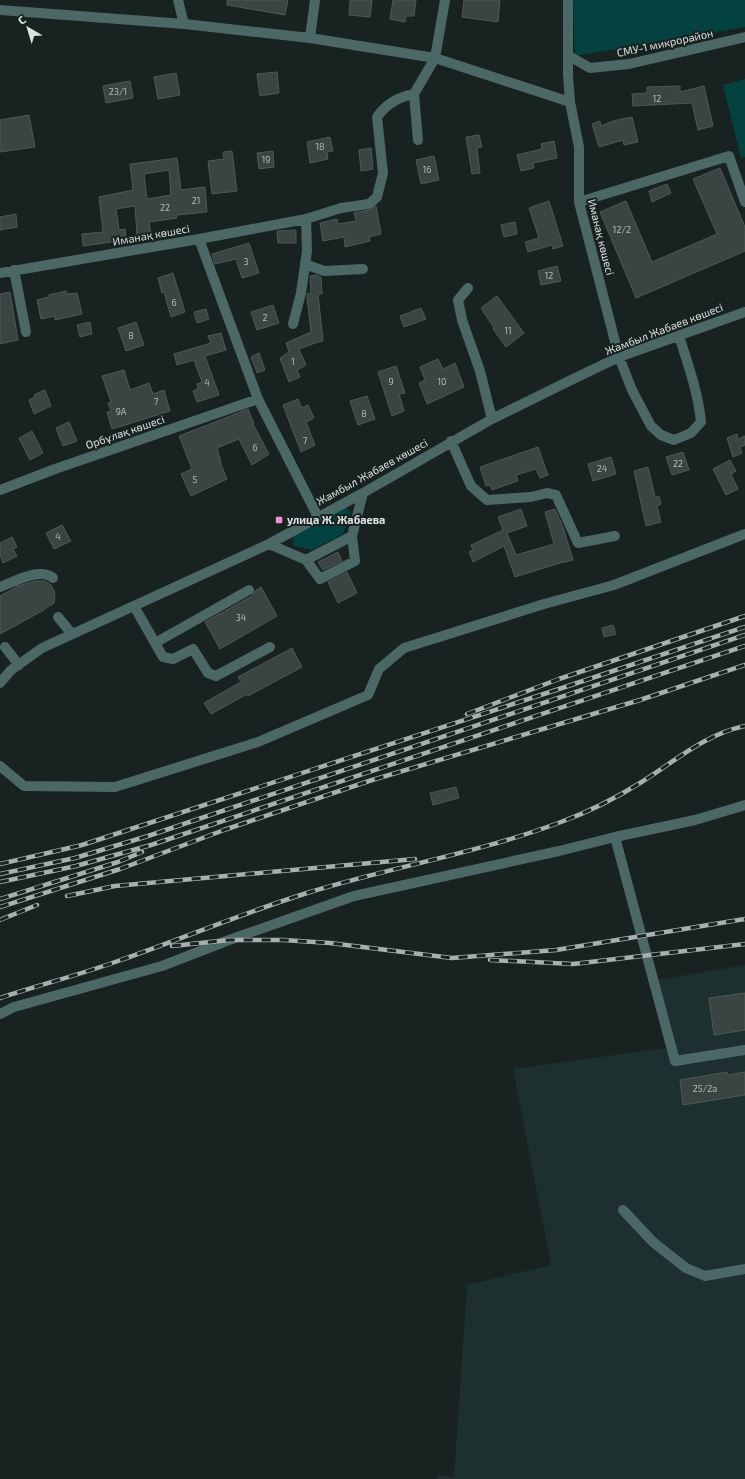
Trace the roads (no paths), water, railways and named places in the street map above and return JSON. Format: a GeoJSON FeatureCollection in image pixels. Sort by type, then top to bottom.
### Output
{"type":"FeatureCollection","features":[{"type":"Feature","properties":{"kind":"street"},"geometry":{"type":"LineString","coordinates":[[178,0],[184,24]]}},
{"type":"Feature","properties":{"kind":"street"},"geometry":{"type":"LineString","coordinates":[[310,38],[315,0]]}},
{"type":"Feature","properties":{"kind":"street"},"geometry":{"type":"LineString","coordinates":[[418,140],[414,94],[435,58],[445,0]]}},
{"type":"Feature","properties":{"kind":"street","name":"Иманақ көшесі"},"geometry":{"type":"LineString","coordinates":[[568,0],[570,102],[579,147],[579,202],[619,357],[632,390],[651,426],[661,435],[674,440],[692,434],[701,422],[696,393],[679,336]]}},
{"type":"Feature","properties":{"kind":"street"},"geometry":{"type":"LineString","coordinates":[[0,10],[184,24],[310,38],[435,58],[570,102]]}},
{"type":"Feature","properties":{"kind":"street","name":"СМУ-1 микрорайон"},"geometry":{"type":"LineString","coordinates":[[569,56],[590,68],[629,64],[745,37]]}},
{"type":"Feature","properties":{"kind":"street","name":"Иманақ көшесі"},"geometry":{"type":"LineString","coordinates":[[0,273],[306,219],[341,208],[369,204],[377,197],[383,172],[376,117],[384,107],[403,96],[414,94]]}},
{"type":"Feature","properties":{"kind":"street"},"geometry":{"type":"LineString","coordinates":[[579,202],[729,156],[745,202]]}},
{"type":"Feature","properties":{"kind":"street"},"geometry":{"type":"LineString","coordinates":[[293,324],[301,293],[307,251],[306,219]]}},
{"type":"Feature","properties":{"kind":"street"},"geometry":{"type":"LineString","coordinates":[[199,239],[258,399],[318,517]]}},
{"type":"Feature","properties":{"kind":"street"},"geometry":{"type":"LineString","coordinates":[[305,264],[324,271],[363,269]]}},
{"type":"Feature","properties":{"kind":"street"},"geometry":{"type":"LineString","coordinates":[[14,270],[26,332]]}},
{"type":"Feature","properties":{"kind":"street"},"geometry":{"type":"LineString","coordinates":[[468,288],[458,300],[462,320],[480,372],[492,419]]}},
{"type":"Feature","properties":{"kind":"street","name":"Жамбыл Жабаев көшесі"},"geometry":{"type":"LineString","coordinates":[[0,684],[11,670],[42,648],[269,544],[363,493],[451,441],[492,419],[619,357],[745,312]]}},
{"type":"Feature","properties":{"kind":"street","name":"Орбұлақ көшесі"},"geometry":{"type":"LineString","coordinates":[[0,490],[54,469],[258,399]]}},
{"type":"Feature","properties":{"kind":"street"},"geometry":{"type":"LineString","coordinates":[[451,441],[471,486],[487,500],[531,497],[547,492],[556,495],[578,543],[615,536]]}},
{"type":"Feature","properties":{"kind":"street"},"geometry":{"type":"LineString","coordinates":[[269,544],[306,560],[320,579],[355,561],[352,536],[363,493]]}},
{"type":"Feature","properties":{"kind":"street"},"geometry":{"type":"LineString","coordinates":[[0,766],[24,786],[115,787],[123,785],[258,742],[368,695],[379,669],[404,648],[544,604],[614,585],[745,534]]}},
{"type":"Feature","properties":{"kind":"street"},"geometry":{"type":"LineString","coordinates":[[306,560],[352,536]]}},
{"type":"Feature","properties":{"kind":"street"},"geometry":{"type":"LineString","coordinates":[[0,587],[31,576],[42,574],[49,575],[53,578]]}},
{"type":"Feature","properties":{"kind":"street"},"geometry":{"type":"LineString","coordinates":[[155,643],[249,590]]}},
{"type":"Feature","properties":{"kind":"street"},"geometry":{"type":"LineString","coordinates":[[134,606],[163,657],[173,659],[193,649],[208,673],[216,676],[270,647]]}},
{"type":"Feature","properties":{"kind":"street"},"geometry":{"type":"LineString","coordinates":[[58,617],[72,634]]}},
{"type":"Feature","properties":{"kind":"street"},"geometry":{"type":"LineString","coordinates":[[6,647],[19,665]]}},
{"type":"Feature","properties":{"kind":"street"},"geometry":{"type":"LineString","coordinates":[[0,1014],[14,1007],[162,966],[229,940],[354,896],[695,820],[745,805]]}},
{"type":"Feature","properties":{"kind":"street"},"geometry":{"type":"LineString","coordinates":[[615,837],[674,1061],[745,1050]]}},
{"type":"Feature","properties":{"kind":"street"},"geometry":{"type":"LineString","coordinates":[[623,1210],[653,1242],[686,1268],[705,1276],[745,1269]]}},
{"type":"Feature","properties":{"kind":"railway"},"geometry":{"type":"LineString","coordinates":[[467,714],[559,679],[745,616]]}},
{"type":"Feature","properties":{"kind":"railway"},"geometry":{"type":"LineString","coordinates":[[0,864],[82,845],[745,627]]}},
{"type":"Feature","properties":{"kind":"railway"},"geometry":{"type":"LineString","coordinates":[[0,874],[75,858],[148,836],[745,635]]}},
{"type":"Feature","properties":{"kind":"railway"},"geometry":{"type":"LineString","coordinates":[[0,882],[76,866],[151,845],[745,646]]}},
{"type":"Feature","properties":{"kind":"railway"},"geometry":{"type":"LineString","coordinates":[[0,907],[120,869],[224,830],[369,781],[640,700],[745,665]]}},
{"type":"Feature","properties":{"kind":"railway"},"geometry":{"type":"LineString","coordinates":[[0,998],[142,953],[259,909],[307,893],[371,875],[499,843],[561,822],[592,809],[621,794],[716,735],[745,726]]}},
{"type":"Feature","properties":{"kind":"railway"},"geometry":{"type":"LineString","coordinates":[[0,899],[118,862],[142,852]]}},
{"type":"Feature","properties":{"kind":"railway"},"geometry":{"type":"LineString","coordinates":[[67,896],[115,886],[415,859]]}},
{"type":"Feature","properties":{"kind":"railway"},"geometry":{"type":"LineString","coordinates":[[0,920],[37,905]]}},
{"type":"Feature","properties":{"kind":"railway"},"geometry":{"type":"LineString","coordinates":[[172,946],[229,940],[283,940],[330,943],[452,958],[556,950],[745,919]]}},
{"type":"Feature","properties":{"kind":"railway"},"geometry":{"type":"LineString","coordinates":[[490,960],[573,964],[745,944]]}},
{"type":"Feature","properties":{"kind":"place","name":"улица Ж. Жабаева"},"geometry":{"type":"Point","coordinates":[279,520]}}]}
